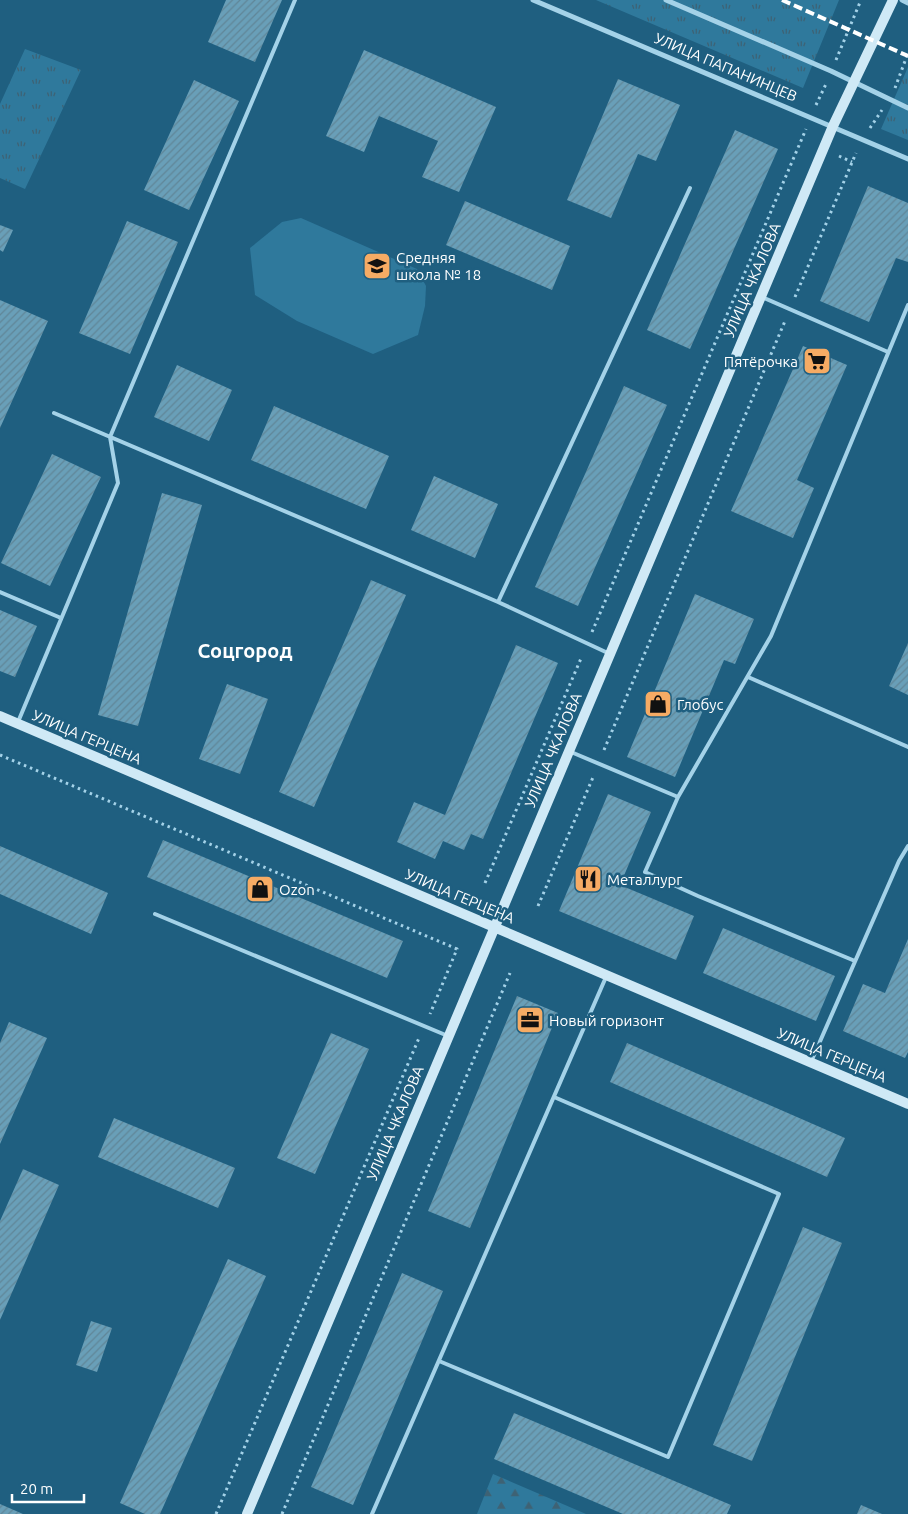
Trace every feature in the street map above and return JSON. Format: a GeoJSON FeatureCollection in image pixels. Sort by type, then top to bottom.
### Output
{"type":"FeatureCollection","features":[{"type":"Feature","properties":{"kind":"street","name":"УЛИЦА ПАПАНИНЦЕВ"},"geometry":{"type":"LineString","coordinates":[[534,0],[908,159]]}},
{"type":"Feature","properties":{"kind":"street"},"geometry":{"type":"LineString","coordinates":[[666,0],[831,71],[908,108]]}},
{"type":"Feature","properties":{"kind":"street","name":"УЛИЦА ЧКАЛОВА"},"geometry":{"type":"LineString","coordinates":[[247,1514],[833,126],[893,0]]}},
{"type":"Feature","properties":{"kind":"street"},"geometry":{"type":"LineString","coordinates":[[902,0],[908,3]]}},
{"type":"Feature","properties":{"kind":"street","name":"УЛИЦА ГЕРЦЕНА"},"geometry":{"type":"LineString","coordinates":[[0,716],[908,1104]]}},
{"type":"Feature","properties":{"kind":"lane"},"geometry":{"type":"LineString","coordinates":[[17,724],[118,483],[110,437],[295,0]]}},
{"type":"Feature","properties":{"kind":"lane"},"geometry":{"type":"LineString","coordinates":[[498,602],[690,188]]}},
{"type":"Feature","properties":{"kind":"lane"},"geometry":{"type":"LineString","coordinates":[[761,296],[888,352]]}},
{"type":"Feature","properties":{"kind":"lane"},"geometry":{"type":"LineString","coordinates":[[855,961],[645,872],[678,797],[771,636],[908,305]]}},
{"type":"Feature","properties":{"kind":"lane"},"geometry":{"type":"LineString","coordinates":[[54,414],[498,602],[610,654]]}},
{"type":"Feature","properties":{"kind":"lane"},"geometry":{"type":"LineString","coordinates":[[0,592],[62,618]]}},
{"type":"Feature","properties":{"kind":"lane"},"geometry":{"type":"LineString","coordinates":[[748,677],[908,747]]}},
{"type":"Feature","properties":{"kind":"lane"},"geometry":{"type":"LineString","coordinates":[[569,751],[678,797]]}},
{"type":"Feature","properties":{"kind":"lane"},"geometry":{"type":"LineString","coordinates":[[811,1062],[899,861],[908,846]]}},
{"type":"Feature","properties":{"kind":"lane"},"geometry":{"type":"LineString","coordinates":[[155,914],[448,1036]]}},
{"type":"Feature","properties":{"kind":"lane"},"geometry":{"type":"LineString","coordinates":[[372,1514],[607,975]]}},
{"type":"Feature","properties":{"kind":"lane"},"geometry":{"type":"LineString","coordinates":[[439,1361],[668,1457],[779,1194],[554,1097]]}},
{"type":"Feature","properties":{"kind":"path"},"geometry":{"type":"LineString","coordinates":[[485,883],[801,140]]}},
{"type":"Feature","properties":{"kind":"path"},"geometry":{"type":"LineString","coordinates":[[538,906],[852,162]]}},
{"type":"Feature","properties":{"kind":"path"},"geometry":{"type":"LineString","coordinates":[[0,755],[457,949],[216,1514]]}},
{"type":"Feature","properties":{"kind":"path"},"geometry":{"type":"LineString","coordinates":[[282,1514],[510,973]]}},
{"type":"Feature","properties":{"kind":"green space"},"geometry":{"type":"Polygon","coordinates":[[[596,0],[839,0],[803,88],[596,0]]]}},
{"type":"Feature","properties":{"kind":"green space"},"geometry":{"type":"Polygon","coordinates":[[[25,49],[81,70],[25,189],[0,178],[0,104],[25,49]]]}},
{"type":"Feature","properties":{"kind":"green space"},"geometry":{"type":"Polygon","coordinates":[[[908,67],[908,140],[881,129],[908,67]]]}},
{"type":"Feature","properties":{"kind":"green space"},"geometry":{"type":"Polygon","coordinates":[[[301,218],[417,269],[426,286],[425,306],[418,335],[373,354],[297,321],[255,295],[250,248],[282,222],[301,218]]]}},
{"type":"Feature","properties":{"kind":"green space"},"geometry":{"type":"Polygon","coordinates":[[[493,1474],[586,1514],[477,1514],[493,1474]]]}},
{"type":"Feature","properties":{"kind":"building"},"geometry":{"type":"Polygon","coordinates":[[[226,0],[282,0],[255,62],[208,42],[226,0]]]}},
{"type":"Feature","properties":{"kind":"building"},"geometry":{"type":"Polygon","coordinates":[[[364,50],[496,107],[459,192],[422,177],[438,141],[379,116],[364,152],[326,136],[364,50]]]}},
{"type":"Feature","properties":{"kind":"building"},"geometry":{"type":"Polygon","coordinates":[[[618,79],[680,105],[656,161],[638,154],[611,218],[567,200],[618,79]]]}},
{"type":"Feature","properties":{"kind":"building"},"geometry":{"type":"Polygon","coordinates":[[[194,80],[239,101],[189,210],[144,190],[194,80]]]}},
{"type":"Feature","properties":{"kind":"building"},"geometry":{"type":"Polygon","coordinates":[[[735,130],[778,149],[690,349],[647,330],[735,130]]]}},
{"type":"Feature","properties":{"kind":"building"},"geometry":{"type":"Polygon","coordinates":[[[868,186],[908,203],[908,262],[896,258],[869,322],[820,301],[868,186]]]}},
{"type":"Feature","properties":{"kind":"building"},"geometry":{"type":"Polygon","coordinates":[[[465,201],[570,246],[552,290],[446,245],[465,201]]]}},
{"type":"Feature","properties":{"kind":"building"},"geometry":{"type":"Polygon","coordinates":[[[127,221],[178,242],[130,354],[79,333],[127,221]]]}},
{"type":"Feature","properties":{"kind":"building"},"geometry":{"type":"Polygon","coordinates":[[[0,225],[13,230],[3,252],[0,250],[0,225]]]}},
{"type":"Feature","properties":{"kind":"building"},"geometry":{"type":"Polygon","coordinates":[[[0,300],[48,321],[0,428],[0,300]]]}},
{"type":"Feature","properties":{"kind":"building"},"geometry":{"type":"Polygon","coordinates":[[[803,346],[847,365],[797,480],[814,488],[793,538],[731,511],[803,346]]]}},
{"type":"Feature","properties":{"kind":"building"},"geometry":{"type":"Polygon","coordinates":[[[177,365],[232,390],[209,441],[154,417],[177,365]]]}},
{"type":"Feature","properties":{"kind":"building"},"geometry":{"type":"Polygon","coordinates":[[[624,386],[667,405],[578,606],[535,587],[624,386]]]}},
{"type":"Feature","properties":{"kind":"building"},"geometry":{"type":"Polygon","coordinates":[[[274,406],[389,456],[366,509],[251,460],[274,406]]]}},
{"type":"Feature","properties":{"kind":"building"},"geometry":{"type":"Polygon","coordinates":[[[52,454],[101,477],[50,586],[1,563],[52,454]]]}},
{"type":"Feature","properties":{"kind":"building"},"geometry":{"type":"Polygon","coordinates":[[[434,476],[498,504],[475,558],[411,530],[434,476]]]}},
{"type":"Feature","properties":{"kind":"building"},"geometry":{"type":"Polygon","coordinates":[[[162,493],[202,505],[138,726],[98,715],[162,493]]]}},
{"type":"Feature","properties":{"kind":"building"},"geometry":{"type":"Polygon","coordinates":[[[371,580],[406,595],[314,807],[279,792],[371,580]]]}},
{"type":"Feature","properties":{"kind":"building"},"geometry":{"type":"Polygon","coordinates":[[[695,594],[754,619],[735,664],[724,660],[675,777],[627,757],[695,594]]]}},
{"type":"Feature","properties":{"kind":"building"},"geometry":{"type":"Polygon","coordinates":[[[0,610],[37,626],[15,677],[0,671],[0,610]]]}},
{"type":"Feature","properties":{"kind":"building"},"geometry":{"type":"Polygon","coordinates":[[[908,643],[908,695],[889,686],[908,643]]]}},
{"type":"Feature","properties":{"kind":"building"},"geometry":{"type":"Polygon","coordinates":[[[516,645],[558,663],[483,839],[471,834],[464,850],[443,841],[435,859],[397,842],[414,802],[445,815],[516,645]]]}},
{"type":"Feature","properties":{"kind":"building"},"geometry":{"type":"Polygon","coordinates":[[[227,684],[268,699],[240,774],[199,759],[227,684]]]}},
{"type":"Feature","properties":{"kind":"building"},"geometry":{"type":"Polygon","coordinates":[[[608,794],[651,812],[620,885],[694,916],[676,960],[559,911],[608,794]]]}},
{"type":"Feature","properties":{"kind":"building"},"geometry":{"type":"Polygon","coordinates":[[[163,840],[403,941],[387,978],[147,877],[163,840]]]}},
{"type":"Feature","properties":{"kind":"building"},"geometry":{"type":"Polygon","coordinates":[[[0,846],[108,893],[91,934],[0,894],[0,846]]]}},
{"type":"Feature","properties":{"kind":"building"},"geometry":{"type":"Polygon","coordinates":[[[723,928],[835,976],[816,1021],[703,973],[723,928]]]}},
{"type":"Feature","properties":{"kind":"building"},"geometry":{"type":"Polygon","coordinates":[[[908,939],[908,1052],[905,1058],[843,1031],[863,984],[885,993],[908,939]]]}},
{"type":"Feature","properties":{"kind":"building"},"geometry":{"type":"Polygon","coordinates":[[[517,996],[558,1013],[470,1228],[428,1211],[517,996]]]}},
{"type":"Feature","properties":{"kind":"building"},"geometry":{"type":"Polygon","coordinates":[[[9,1022],[47,1038],[0,1144],[0,1043],[9,1022]]]}},
{"type":"Feature","properties":{"kind":"building"},"geometry":{"type":"Polygon","coordinates":[[[331,1033],[369,1049],[315,1174],[277,1158],[331,1033]]]}},
{"type":"Feature","properties":{"kind":"building"},"geometry":{"type":"Polygon","coordinates":[[[627,1043],[845,1138],[827,1177],[610,1082],[627,1043]]]}},
{"type":"Feature","properties":{"kind":"building"},"geometry":{"type":"Polygon","coordinates":[[[114,1118],[235,1168],[218,1208],[98,1157],[114,1118]]]}},
{"type":"Feature","properties":{"kind":"building"},"geometry":{"type":"Polygon","coordinates":[[[23,1169],[59,1185],[0,1320],[0,1221],[23,1169]]]}},
{"type":"Feature","properties":{"kind":"building"},"geometry":{"type":"Polygon","coordinates":[[[803,1227],[842,1243],[752,1461],[713,1445],[803,1227]]]}},
{"type":"Feature","properties":{"kind":"building"},"geometry":{"type":"Polygon","coordinates":[[[228,1259],[266,1276],[160,1514],[145,1514],[120,1503],[228,1259]]]}},
{"type":"Feature","properties":{"kind":"building"},"geometry":{"type":"Polygon","coordinates":[[[402,1273],[443,1291],[353,1505],[311,1487],[402,1273]]]}},
{"type":"Feature","properties":{"kind":"building"},"geometry":{"type":"Polygon","coordinates":[[[91,1321],[112,1328],[97,1372],[76,1365],[91,1321]]]}},
{"type":"Feature","properties":{"kind":"building"},"geometry":{"type":"Polygon","coordinates":[[[514,1413],[731,1505],[727,1514],[623,1514],[494,1459],[514,1413]]]}},
{"type":"Feature","properties":{"kind":"building"},"geometry":{"type":"Polygon","coordinates":[[[0,1504],[23,1514],[0,1514],[0,1504]]]}},
{"type":"Feature","properties":{"kind":"building"},"geometry":{"type":"Polygon","coordinates":[[[861,1505],[882,1514],[857,1514],[861,1505]]]}},
{"type":"Feature","properties":{"kind":"railway"},"geometry":{"type":"LineString","coordinates":[[782,0],[908,56]]}},
{"type":"Feature","properties":{"kind":"place","name":"Средняя школа № 18"},"geometry":{"type":"Point","coordinates":[377,266]}},
{"type":"Feature","properties":{"kind":"place","name":"Пятёрочка"},"geometry":{"type":"Point","coordinates":[817,361]}},
{"type":"Feature","properties":{"kind":"place","name":"Глобус"},"geometry":{"type":"Point","coordinates":[658,704]}},
{"type":"Feature","properties":{"kind":"place","name":"Металлург"},"geometry":{"type":"Point","coordinates":[588,879]}},
{"type":"Feature","properties":{"kind":"place","name":"Ozon"},"geometry":{"type":"Point","coordinates":[260,889]}},
{"type":"Feature","properties":{"kind":"place","name":"Новый горизонт"},"geometry":{"type":"Point","coordinates":[530,1020]}},
{"type":"Feature","properties":{"kind":"district","name":"Соцгород"},"geometry":{"type":"Point","coordinates":[245,650]}}]}
